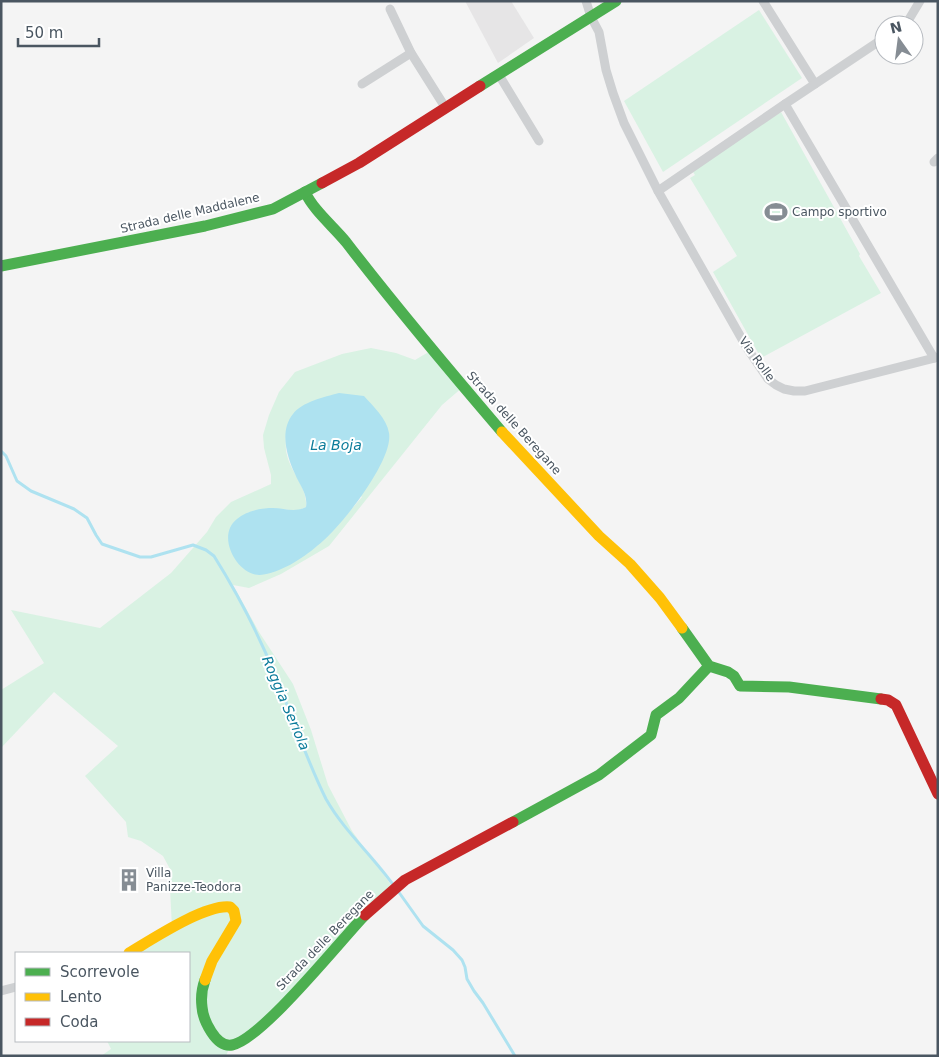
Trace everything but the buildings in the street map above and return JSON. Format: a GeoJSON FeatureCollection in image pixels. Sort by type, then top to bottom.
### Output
{"type":"FeatureCollection","features":[{"type":"Feature","properties":{"kind":"street","name":"Via Rolle"},"geometry":{"type":"LineString","coordinates":[[586,1],[591,17],[599,32],[606,70],[624,123],[658,191],[747,348],[768,379],[776,386],[794,391],[805,391],[936,358],[785,104]]}},
{"type":"Feature","properties":{"kind":"street","name":"Strada delle Maddalene"},"geometry":{"type":"LineString","coordinates":[[1,266],[205,226],[273,209],[359,163],[445,107],[616,1]]}},
{"type":"Feature","properties":{"kind":"street"},"geometry":{"type":"LineString","coordinates":[[763,1],[815,84]]}},
{"type":"Feature","properties":{"kind":"street"},"geometry":{"type":"LineString","coordinates":[[911,15],[920,1]]}},
{"type":"Feature","properties":{"kind":"street"},"geometry":{"type":"LineString","coordinates":[[390,9],[411,53],[445,107]]}},
{"type":"Feature","properties":{"kind":"street"},"geometry":{"type":"LineString","coordinates":[[658,191],[874,45]]}},
{"type":"Feature","properties":{"kind":"street"},"geometry":{"type":"LineString","coordinates":[[362,84],[411,53]]}},
{"type":"Feature","properties":{"kind":"street"},"geometry":{"type":"LineString","coordinates":[[499,75],[539,141]]}},
{"type":"Feature","properties":{"kind":"street","name":"Strada delle Beregane"},"geometry":{"type":"LineString","coordinates":[[131,952],[172,928],[207,911],[228,906],[234,909],[236,921],[212,961],[203,986],[202,1008],[211,1033],[221,1043],[230,1046],[236,1044],[252,1034],[273,1016],[365,915],[397,887],[413,875],[599,775],[651,735],[656,715],[679,698],[709,666],[660,598],[630,564],[599,536],[505,436],[427,344],[338,232],[309,200],[305,192]]}},
{"type":"Feature","properties":{"kind":"street"},"geometry":{"type":"LineString","coordinates":[[709,666],[728,672],[734,676],[740,686],[789,688],[888,700],[896,704],[938,794]]}},
{"type":"Feature","properties":{"kind":"street"},"geometry":{"type":"LineString","coordinates":[[1,991],[15,988]]}},
{"type":"Feature","properties":{"kind":"shaded area"},"geometry":{"type":"Polygon","coordinates":[[[465,1],[511,1],[534,38],[498,63],[465,1]]]}},
{"type":"Feature","properties":{"kind":"green space"},"geometry":{"type":"Polygon","coordinates":[[[759,10],[802,78],[663,172],[624,101],[759,10]]]}},
{"type":"Feature","properties":{"kind":"green space","name":"Campo sportivo"},"geometry":{"type":"Polygon","coordinates":[[[781,112],[881,293],[761,358],[713,272],[737,256],[690,178],[695,175],[691,169],[781,112]]]}},
{"type":"Feature","properties":{"kind":"green space"},"geometry":{"type":"Polygon","coordinates":[[[371,348],[396,353],[415,360],[432,350],[463,387],[442,405],[329,546],[281,574],[249,588],[233,585],[259,632],[293,684],[311,730],[328,785],[352,831],[394,889],[273,1016],[230,1046],[226,1056],[101,1056],[111,1049],[108,1042],[190,1042],[190,952],[131,952],[172,928],[170,869],[163,856],[141,841],[128,837],[126,822],[85,776],[118,746],[54,692],[1,748],[1,690],[44,663],[11,610],[100,628],[171,573],[207,532],[216,517],[231,502],[271,484],[263,435],[279,392],[295,372],[342,354],[371,348]],[[286,431],[287,455],[302,487],[306,507],[298,511],[272,508],[247,513],[233,555],[245,569],[258,575],[329,535],[362,497],[286,431]]]}},
{"type":"Feature","properties":{"kind":"water","name":"La Boja"},"geometry":{"type":"Polygon","coordinates":[[[339,393],[364,396],[383,418],[389,433],[388,445],[383,460],[363,494],[327,538],[305,556],[283,568],[268,574],[252,574],[237,562],[232,554],[228,535],[231,526],[241,516],[254,511],[273,508],[297,510],[306,507],[305,494],[287,452],[286,428],[293,414],[302,406],[339,393]]]}},
{"type":"Feature","properties":{"kind":"waterway","name":"Roggia Seriola"},"geometry":{"type":"LineString","coordinates":[[1,451],[6,456],[17,481],[31,491],[74,509],[87,518],[102,544],[140,557],[151,557],[193,545],[206,550],[214,556],[257,634],[326,799],[341,822],[394,886]]}},
{"type":"Feature","properties":{"kind":"waterway","name":"Roggia Seriola"},"geometry":{"type":"LineString","coordinates":[[398,891],[423,926],[453,950],[462,960],[467,979],[515,1056]]}},
{"type":"Feature","properties":{"kind":"traffic: fast"},"geometry":{"type":"LineString","coordinates":[[480,86],[616,1]]}},
{"type":"Feature","properties":{"kind":"traffic: fast"},"geometry":{"type":"LineString","coordinates":[[1,266],[205,226],[273,209],[322,183]]}},
{"type":"Feature","properties":{"kind":"traffic: fast"},"geometry":{"type":"LineString","coordinates":[[305,192],[318,212],[346,242],[502,432]]}},
{"type":"Feature","properties":{"kind":"traffic: fast"},"geometry":{"type":"LineString","coordinates":[[682,628],[709,666],[728,672],[734,676],[740,686],[789,687],[881,699]]}},
{"type":"Feature","properties":{"kind":"traffic: fast"},"geometry":{"type":"LineString","coordinates":[[513,822],[599,775],[651,735],[656,715],[679,698],[709,666]]}},
{"type":"Feature","properties":{"kind":"traffic: fast"},"geometry":{"type":"LineString","coordinates":[[205,980],[202,990],[205,1019],[216,1038],[226,1045],[232,1045],[245,1039],[262,1026],[300,988],[365,915]]}},
{"type":"Feature","properties":{"kind":"traffic: slow"},"geometry":{"type":"LineString","coordinates":[[502,432],[599,536],[630,564],[660,598],[682,628]]}},
{"type":"Feature","properties":{"kind":"traffic: slow"},"geometry":{"type":"LineString","coordinates":[[131,952],[193,917],[207,911],[230,907],[234,911],[236,921],[212,961],[205,980]]}},
{"type":"Feature","properties":{"kind":"traffic: jam"},"geometry":{"type":"LineString","coordinates":[[322,183],[359,163],[480,86]]}},
{"type":"Feature","properties":{"kind":"traffic: jam"},"geometry":{"type":"LineString","coordinates":[[881,699],[888,700],[896,705],[938,794]]}},
{"type":"Feature","properties":{"kind":"traffic: jam"},"geometry":{"type":"LineString","coordinates":[[365,915],[405,880],[513,822]]}},
{"type":"Feature","properties":{"kind":"place","name":"Campo sportivo"},"geometry":{"type":"Point","coordinates":[776,212]}},
{"type":"Feature","properties":{"kind":"place","name":"Villa Panizze-Teodora"},"geometry":{"type":"Point","coordinates":[129,880]}}]}
